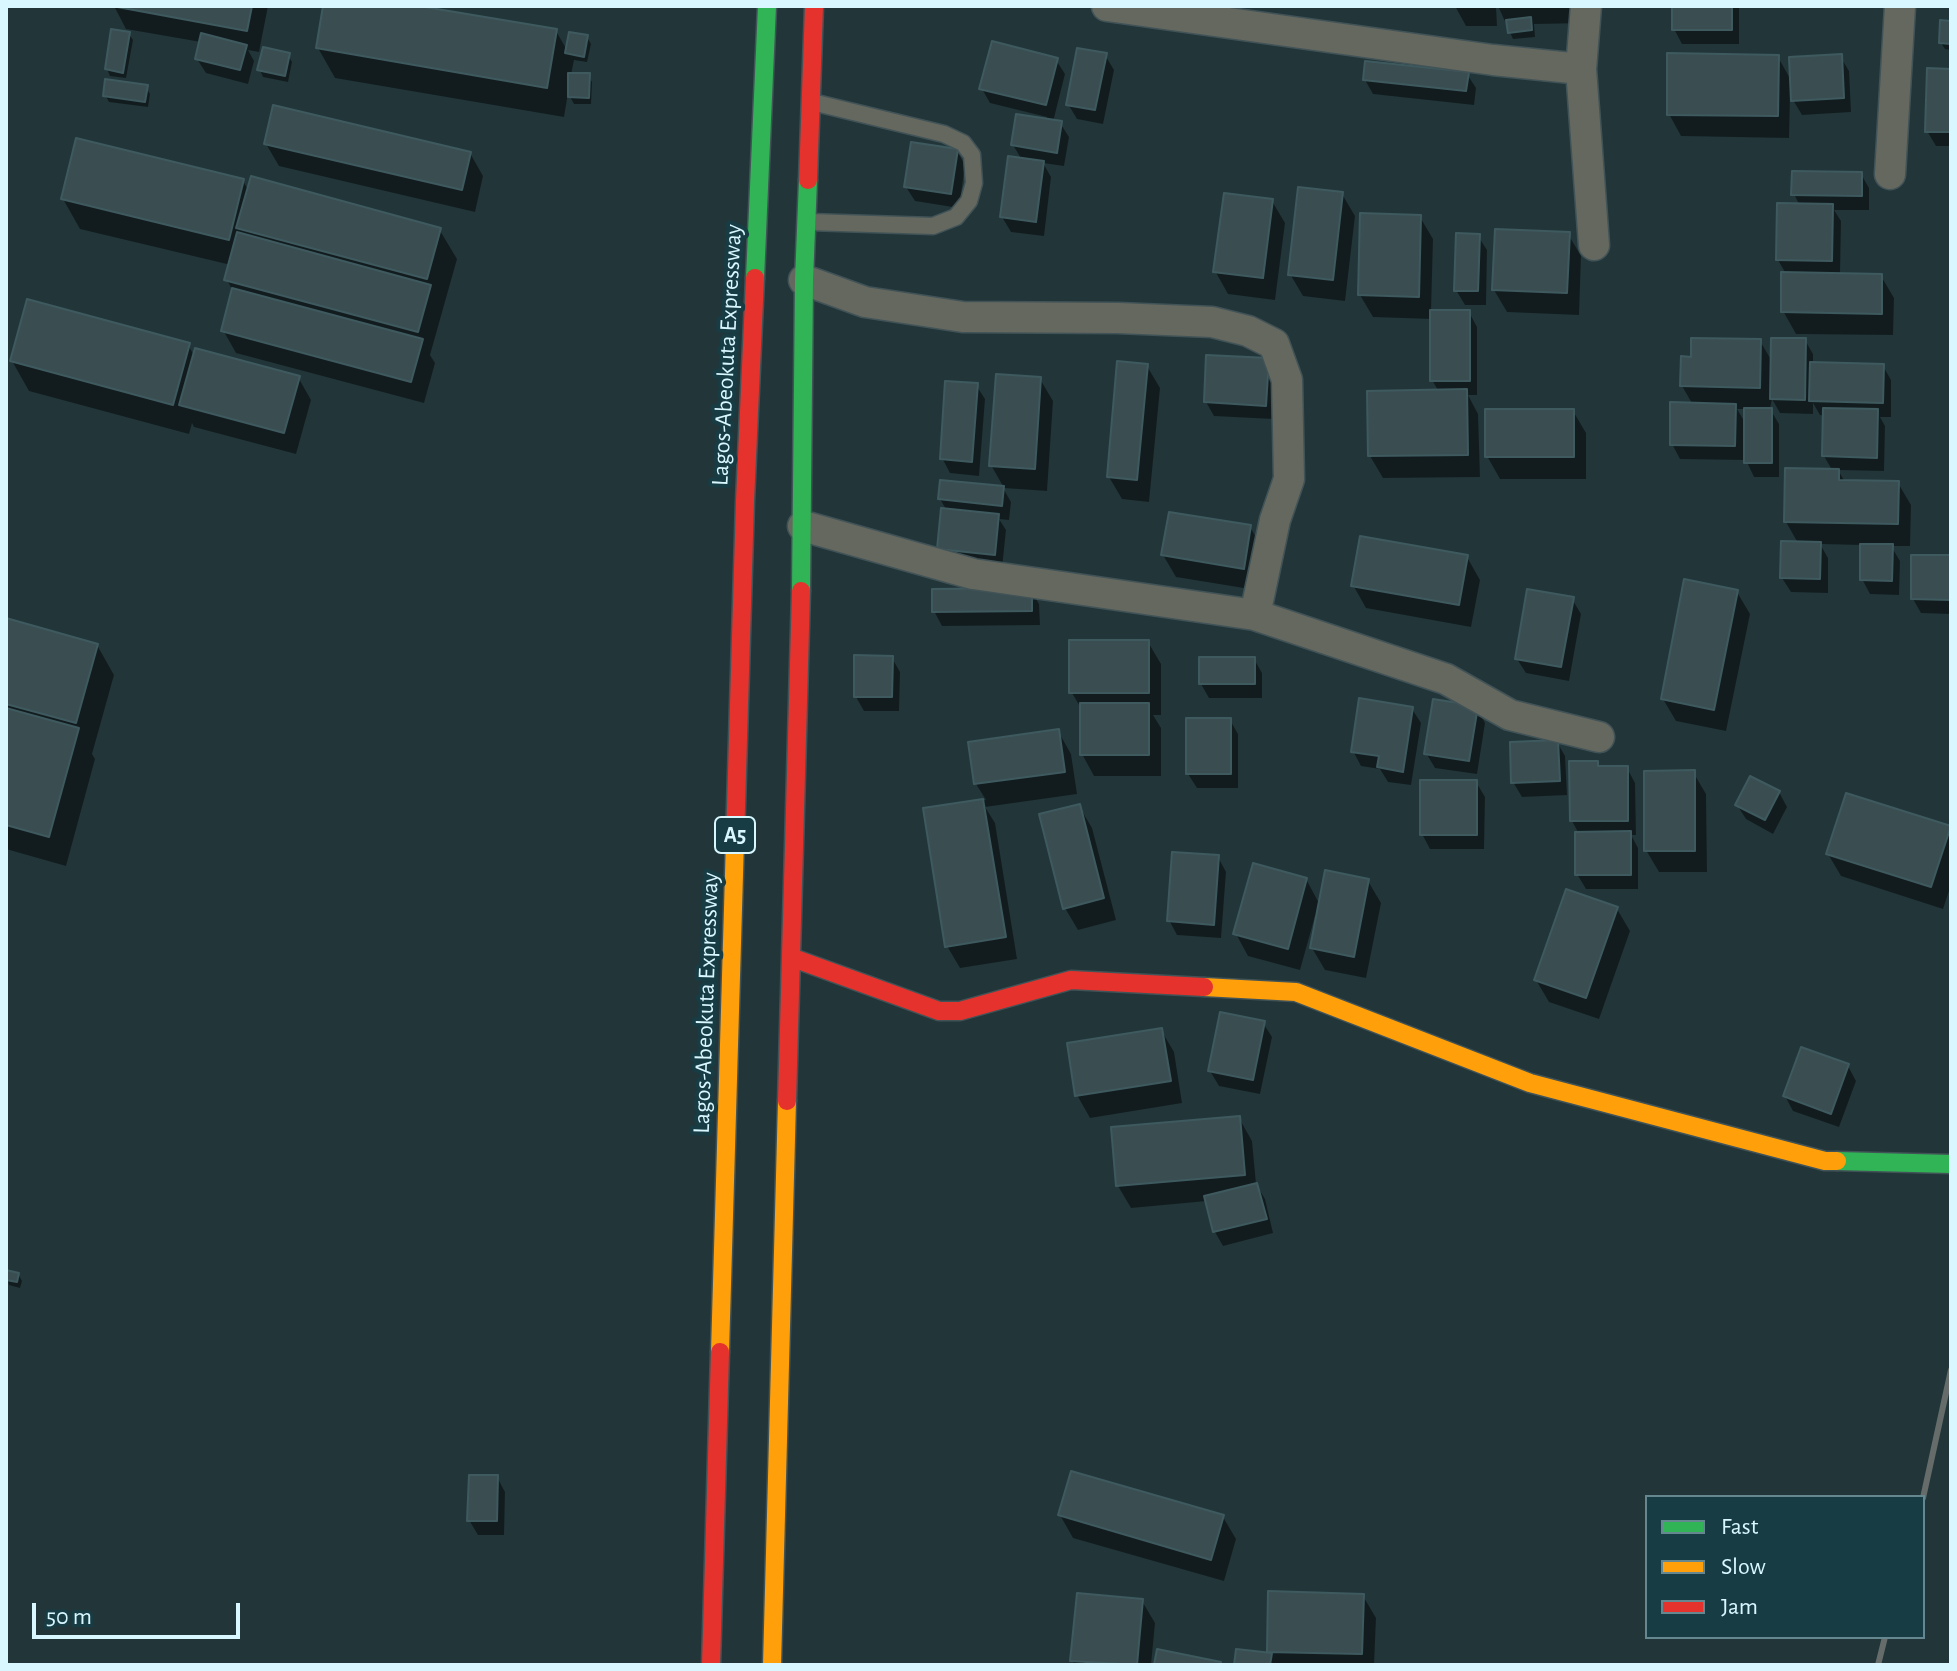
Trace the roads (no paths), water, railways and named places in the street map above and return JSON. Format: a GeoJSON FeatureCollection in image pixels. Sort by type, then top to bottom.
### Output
{"type":"FeatureCollection","features":[{"type":"Feature","properties":{"kind":"main road","name":"Lagos-Abeokuta Expressway"},"geometry":{"type":"LineString","coordinates":[[711,1665],[745,501],[767,6]]}},
{"type":"Feature","properties":{"kind":"main road"},"geometry":{"type":"LineString","coordinates":[[772,1665],[793,958],[803,526],[804,280],[814,6]]}},
{"type":"Feature","properties":{"kind":"main road"},"geometry":{"type":"LineString","coordinates":[[793,958],[939,1011],[960,1011],[1071,980],[1296,992],[1530,1083],[1825,1161],[1951,1164]]}},
{"type":"Feature","properties":{"kind":"street"},"geometry":{"type":"LineString","coordinates":[[1107,6],[1493,60],[1581,69]]}},
{"type":"Feature","properties":{"kind":"street"},"geometry":{"type":"LineString","coordinates":[[1586,6],[1581,69],[1594,245]]}},
{"type":"Feature","properties":{"kind":"street"},"geometry":{"type":"LineString","coordinates":[[1890,174],[1900,6]]}},
{"type":"Feature","properties":{"kind":"street"},"geometry":{"type":"LineString","coordinates":[[804,280],[865,302],[963,317],[1212,322],[1248,331],[1274,344],[1287,380],[1289,479],[1275,520],[1255,615]]}},
{"type":"Feature","properties":{"kind":"street"},"geometry":{"type":"LineString","coordinates":[[803,526],[973,574],[1255,615],[1446,679],[1510,715],[1599,737]]}},
{"type":"Feature","properties":{"kind":"lane"},"geometry":{"type":"LineString","coordinates":[[806,222],[933,226],[956,217],[969,201],[974,183],[972,155],[963,143],[944,134],[810,102]]}},
{"type":"Feature","properties":{"kind":"railway"},"geometry":{"type":"LineString","coordinates":[[1924,1495],[1951,1370]]}},
{"type":"Feature","properties":{"kind":"railway"},"geometry":{"type":"LineString","coordinates":[[1878,1665],[1884,1639]]}}]}
